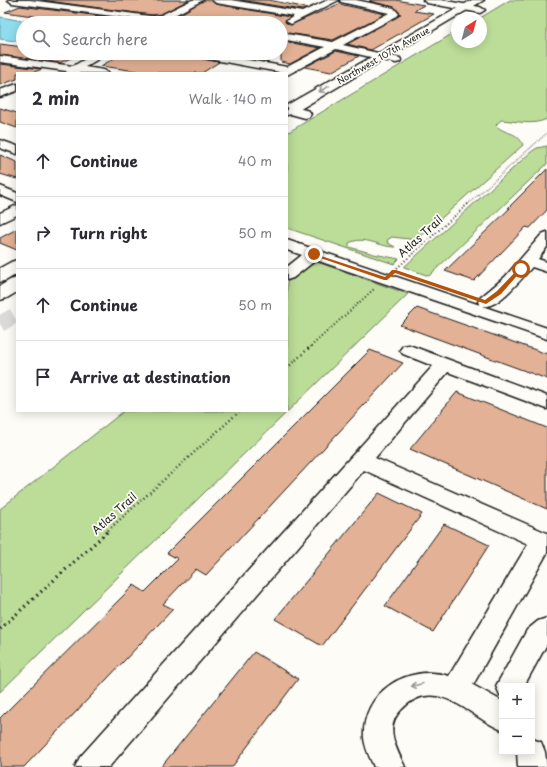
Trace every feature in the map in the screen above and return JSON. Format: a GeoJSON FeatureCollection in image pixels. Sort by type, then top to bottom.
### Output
{"type":"FeatureCollection","features":[{"type":"Feature","properties":{"kind":"main road","name":"Northwest 107th Avenue"},"geometry":{"type":"LineString","coordinates":[[469,12],[480,5],[491,3]]}},
{"type":"Feature","properties":{"kind":"main road","name":"Northwest 107th Avenue"},"geometry":{"type":"LineString","coordinates":[[288,110],[382,56],[451,21]]}},
{"type":"Feature","properties":{"kind":"main road","name":"Northwest 107th Avenue"},"geometry":{"type":"LineString","coordinates":[[288,123],[451,28]]}},
{"type":"Feature","properties":{"kind":"main road"},"geometry":{"type":"LineString","coordinates":[[0,276],[16,267]]}},
{"type":"Feature","properties":{"kind":"main road"},"geometry":{"type":"LineString","coordinates":[[0,294],[16,285]]}},
{"type":"Feature","properties":{"kind":"street"},"geometry":{"type":"LineString","coordinates":[[12,0],[120,16]]}},
{"type":"Feature","properties":{"kind":"street"},"geometry":{"type":"LineString","coordinates":[[56,7],[71,0]]}},
{"type":"Feature","properties":{"kind":"street"},"geometry":{"type":"LineString","coordinates":[[165,16],[198,0]]}},
{"type":"Feature","properties":{"kind":"street"},"geometry":{"type":"LineString","coordinates":[[216,0],[303,15]]}},
{"type":"Feature","properties":{"kind":"street"},"geometry":{"type":"LineString","coordinates":[[288,22],[335,0]]}},
{"type":"Feature","properties":{"kind":"street"},"geometry":{"type":"LineString","coordinates":[[227,69],[241,60],[286,72],[394,14],[394,12],[384,8],[344,0]]}},
{"type":"Feature","properties":{"kind":"street"},"geometry":{"type":"LineString","coordinates":[[427,0],[464,12]]}},
{"type":"Feature","properties":{"kind":"street"},"geometry":{"type":"LineString","coordinates":[[271,9],[286,3]]}},
{"type":"Feature","properties":{"kind":"street"},"geometry":{"type":"LineString","coordinates":[[288,37],[396,60]]}},
{"type":"Feature","properties":{"kind":"street"},"geometry":{"type":"LineString","coordinates":[[0,59],[71,71],[88,72]]}},
{"type":"Feature","properties":{"kind":"street"},"geometry":{"type":"LineString","coordinates":[[71,71],[91,60]]}},
{"type":"Feature","properties":{"kind":"street"},"geometry":{"type":"LineString","coordinates":[[6,98],[16,89]]}},
{"type":"Feature","properties":{"kind":"street"},"geometry":{"type":"LineString","coordinates":[[288,110],[305,114]]}},
{"type":"Feature","properties":{"kind":"street"},"geometry":{"type":"LineString","coordinates":[[0,135],[16,141]]}},
{"type":"Feature","properties":{"kind":"street"},"geometry":{"type":"LineString","coordinates":[[0,144],[16,150]]}},
{"type":"Feature","properties":{"kind":"street"},"geometry":{"type":"LineString","coordinates":[[0,190],[16,198]]}},
{"type":"Feature","properties":{"kind":"street"},"geometry":{"type":"LineString","coordinates":[[0,219],[16,210]]}},
{"type":"Feature","properties":{"kind":"street"},"geometry":{"type":"LineString","coordinates":[[288,235],[547,334]]}},
{"type":"Feature","properties":{"kind":"street"},"geometry":{"type":"LineString","coordinates":[[486,302],[499,293],[529,261],[547,238]]}},
{"type":"Feature","properties":{"kind":"street"},"geometry":{"type":"LineString","coordinates":[[288,245],[486,302],[547,323]]}},
{"type":"Feature","properties":{"kind":"street"},"geometry":{"type":"LineString","coordinates":[[288,274],[314,254]]}},
{"type":"Feature","properties":{"kind":"street"},"geometry":{"type":"LineString","coordinates":[[529,261],[547,267]]}},
{"type":"Feature","properties":{"kind":"street"},"geometry":{"type":"LineString","coordinates":[[409,350],[547,403]]}},
{"type":"Feature","properties":{"kind":"street"},"geometry":{"type":"LineString","coordinates":[[90,767],[445,364]]}},
{"type":"Feature","properties":{"kind":"street"},"geometry":{"type":"LineString","coordinates":[[361,460],[545,542],[455,690]]}},
{"type":"Feature","properties":{"kind":"street"},"geometry":{"type":"LineString","coordinates":[[512,683],[536,638],[547,629]]}},
{"type":"Feature","properties":{"kind":"street"},"geometry":{"type":"LineString","coordinates":[[390,767],[383,758],[378,743],[378,727],[382,713],[389,701],[401,691],[412,686],[425,683],[440,684],[499,710]]}},
{"type":"Feature","properties":{"kind":"street"},"geometry":{"type":"LineString","coordinates":[[531,755],[533,767]]}},
{"type":"Feature","properties":{"kind":"path","name":"Atlas Trail"},"geometry":{"type":"LineString","coordinates":[[288,367],[547,133]]}},
{"type":"Feature","properties":{"kind":"path","name":"Atlas Trail"},"geometry":{"type":"LineString","coordinates":[[0,629],[239,412]]}},
{"type":"Feature","properties":{"kind":"green space"},"geometry":{"type":"Polygon","coordinates":[[[510,0],[547,0],[547,119],[530,123],[501,120],[496,125],[517,137],[523,145],[417,240],[392,237],[387,240],[388,243],[395,247],[361,240],[349,243],[349,247],[399,259],[394,264],[288,228],[288,132],[451,35],[451,48],[487,48],[487,14],[510,0]]]}},
{"type":"Feature","properties":{"kind":"green space"},"geometry":{"type":"Polygon","coordinates":[[[547,146],[547,164],[429,276],[404,267],[531,152],[537,148],[547,146]]]}},
{"type":"Feature","properties":{"kind":"green space"},"geometry":{"type":"Polygon","coordinates":[[[314,261],[408,294],[288,411],[288,281],[314,261]]]}},
{"type":"Feature","properties":{"kind":"green space"},"geometry":{"type":"Polygon","coordinates":[[[123,412],[287,412],[0,692],[0,509],[123,412]]]}},
{"type":"Feature","properties":{"kind":"water"},"geometry":{"type":"Polygon","coordinates":[[[0,17],[16,20],[16,41],[0,39],[0,17]]]}},
{"type":"Feature","properties":{"kind":"building"},"geometry":{"type":"Polygon","coordinates":[[[41,0],[189,0],[161,14],[151,15],[41,0]]]}},
{"type":"Feature","properties":{"kind":"building"},"geometry":{"type":"Polygon","coordinates":[[[204,0],[211,0],[216,4],[284,16],[177,16],[204,0]]]}},
{"type":"Feature","properties":{"kind":"building"},"geometry":{"type":"Polygon","coordinates":[[[240,0],[269,0],[307,8],[302,10],[240,0]]]}},
{"type":"Feature","properties":{"kind":"building"},"geometry":{"type":"Polygon","coordinates":[[[396,0],[424,5],[414,11],[434,14],[371,50],[347,44],[400,15],[394,7],[369,1],[396,0]]]}},
{"type":"Feature","properties":{"kind":"building"},"geometry":{"type":"Polygon","coordinates":[[[339,4],[385,14],[333,40],[288,33],[288,24],[290,25],[339,4]]]}},
{"type":"Feature","properties":{"kind":"building"},"geometry":{"type":"Polygon","coordinates":[[[20,6],[101,16],[33,16],[5,12],[20,6]]]}},
{"type":"Feature","properties":{"kind":"building"},"geometry":{"type":"Polygon","coordinates":[[[288,42],[320,48],[290,64],[281,62],[281,60],[288,60],[288,42]]]}},
{"type":"Feature","properties":{"kind":"building"},"geometry":{"type":"Polygon","coordinates":[[[0,44],[16,46],[16,57],[0,55],[0,44]]]}},
{"type":"Feature","properties":{"kind":"building"},"geometry":{"type":"Polygon","coordinates":[[[336,51],[359,56],[331,72],[305,67],[336,51]]]}},
{"type":"Feature","properties":{"kind":"building"},"geometry":{"type":"Polygon","coordinates":[[[37,60],[66,60],[59,63],[37,60]]]}},
{"type":"Feature","properties":{"kind":"building"},"geometry":{"type":"Polygon","coordinates":[[[111,60],[209,60],[219,62],[204,72],[143,72],[101,66],[111,60]]]}},
{"type":"Feature","properties":{"kind":"building"},"geometry":{"type":"Polygon","coordinates":[[[0,64],[42,69],[34,72],[16,72],[16,79],[0,85],[0,64]]]}},
{"type":"Feature","properties":{"kind":"building"},"geometry":{"type":"Polygon","coordinates":[[[0,108],[16,113],[16,128],[0,122],[0,108]]]}},
{"type":"Feature","properties":{"kind":"building"},"geometry":{"type":"Polygon","coordinates":[[[0,155],[16,162],[16,179],[0,174],[0,155]]]}},
{"type":"Feature","properties":{"kind":"building"},"geometry":{"type":"Polygon","coordinates":[[[547,169],[547,210],[530,228],[526,227],[474,281],[445,271],[510,208],[508,208],[547,169]]]}},
{"type":"Feature","properties":{"kind":"building"},"geometry":{"type":"Polygon","coordinates":[[[16,230],[16,250],[0,243],[0,238],[16,230]]]}},
{"type":"Feature","properties":{"kind":"building"},"geometry":{"type":"Polygon","coordinates":[[[417,308],[547,354],[547,379],[400,325],[417,308]]]}},
{"type":"Feature","properties":{"kind":"building"},"geometry":{"type":"Polygon","coordinates":[[[370,350],[403,363],[206,575],[196,569],[163,604],[173,609],[24,767],[0,767],[0,718],[134,585],[145,592],[178,559],[167,553],[370,350]]]}},
{"type":"Feature","properties":{"kind":"building"},"geometry":{"type":"Polygon","coordinates":[[[457,392],[547,428],[547,509],[410,449],[457,392]]]}},
{"type":"Feature","properties":{"kind":"building"},"geometry":{"type":"Polygon","coordinates":[[[379,493],[422,514],[322,646],[275,619],[379,493]]]}},
{"type":"Feature","properties":{"kind":"building"},"geometry":{"type":"Polygon","coordinates":[[[444,524],[489,545],[433,632],[385,606],[444,524]]]}},
{"type":"Feature","properties":{"kind":"building"},"geometry":{"type":"Polygon","coordinates":[[[254,652],[298,679],[232,767],[161,767],[254,652]]]}},
{"type":"Feature","properties":{"kind":"tunnel"},"geometry":{"type":"LineString","coordinates":[[0,324],[16,315]]}},
{"type":"Feature","properties":{"kind":"route"},"geometry":{"type":"LineString","coordinates":[[314,254],[386,279],[394,271],[486,302],[499,293],[521,269]]}}]}
